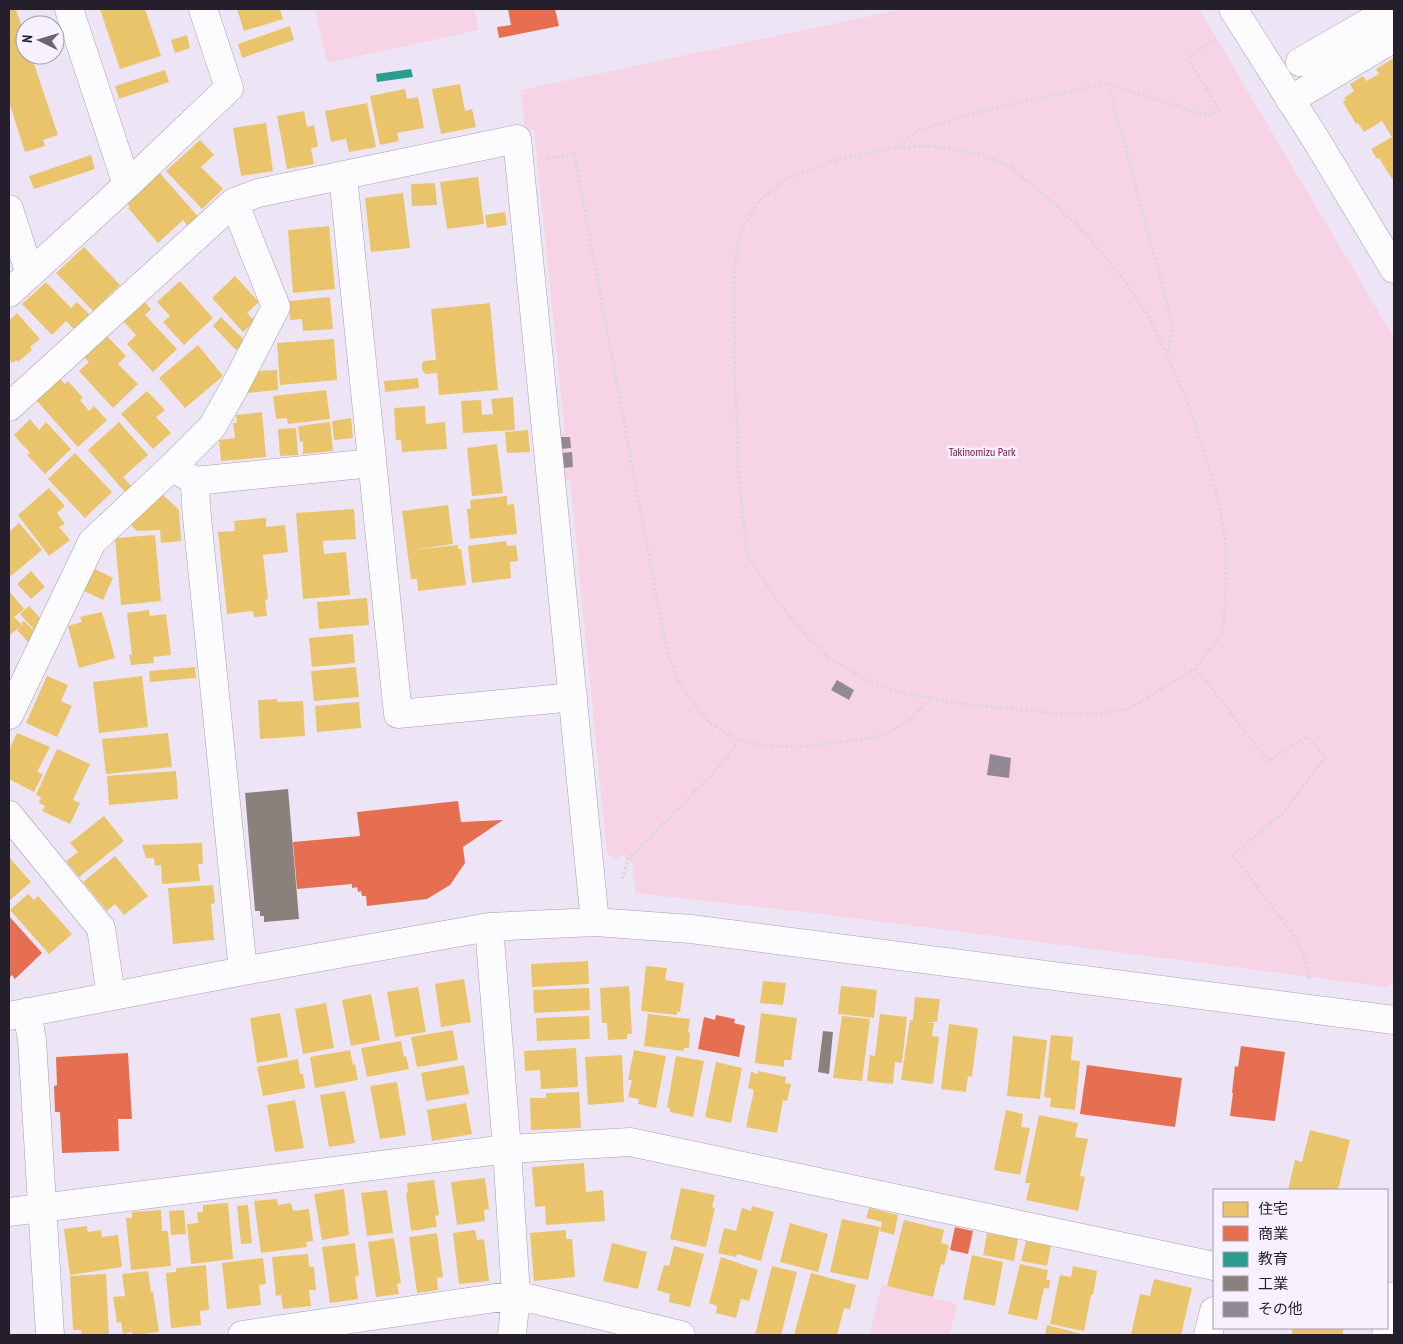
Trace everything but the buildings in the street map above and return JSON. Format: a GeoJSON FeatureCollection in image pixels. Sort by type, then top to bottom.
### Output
{"type":"FeatureCollection","features":[{"type":"Feature","properties":{"kind":"street"},"geometry":{"type":"LineString","coordinates":[[69,9],[127,185]]}},
{"type":"Feature","properties":{"kind":"street"},"geometry":{"type":"LineString","coordinates":[[9,293],[127,185],[228,88],[203,9]]}},
{"type":"Feature","properties":{"kind":"street"},"geometry":{"type":"LineString","coordinates":[[1233,9],[1394,269]]}},
{"type":"Feature","properties":{"kind":"street"},"geometry":{"type":"LineString","coordinates":[[1300,62],[1392,9]]}},
{"type":"Feature","properties":{"kind":"street"},"geometry":{"type":"LineString","coordinates":[[1290,100],[1394,38]]}},
{"type":"Feature","properties":{"kind":"street"},"geometry":{"type":"LineString","coordinates":[[9,407],[234,202],[258,193],[517,139],[595,922]]}},
{"type":"Feature","properties":{"kind":"street"},"geometry":{"type":"LineString","coordinates":[[343,176],[398,714],[573,697]]}},
{"type":"Feature","properties":{"kind":"street"},"geometry":{"type":"LineString","coordinates":[[9,715],[92,542],[212,427],[276,307],[234,202]]}},
{"type":"Feature","properties":{"kind":"street"},"geometry":{"type":"LineString","coordinates":[[9,209],[30,274]]}},
{"type":"Feature","properties":{"kind":"street"},"geometry":{"type":"LineString","coordinates":[[172,467],[195,482],[372,463]]}},
{"type":"Feature","properties":{"kind":"street"},"geometry":{"type":"LineString","coordinates":[[195,482],[243,971]]}},
{"type":"Feature","properties":{"kind":"street"},"geometry":{"type":"LineString","coordinates":[[9,815],[101,928],[111,996]]}},
{"type":"Feature","properties":{"kind":"street"},"geometry":{"type":"LineString","coordinates":[[50,1335],[32,1040],[18,1014],[489,927],[595,922],[691,929],[1394,1020]]}},
{"type":"Feature","properties":{"kind":"street"},"geometry":{"type":"LineString","coordinates":[[489,927],[507,1149],[516,1295],[512,1335]]}},
{"type":"Feature","properties":{"kind":"street"},"geometry":{"type":"LineString","coordinates":[[9,1212],[507,1149],[630,1142],[1213,1266]]}},
{"type":"Feature","properties":{"kind":"street"},"geometry":{"type":"LineString","coordinates":[[242,1335],[293,1331],[516,1295],[681,1335]]}},
{"type":"Feature","properties":{"kind":"street"},"geometry":{"type":"LineString","coordinates":[[1388,1325],[1394,1296]]}},
{"type":"Feature","properties":{"kind":"street"},"geometry":{"type":"LineString","coordinates":[[1208,1335],[1213,1315]]}},
{"type":"Feature","properties":{"kind":"path"},"geometry":{"type":"LineString","coordinates":[[894,148],[920,130],[986,110],[1108,83],[1208,116],[1219,109],[1188,58],[1224,35]]}},
{"type":"Feature","properties":{"kind":"path"},"geometry":{"type":"LineString","coordinates":[[1108,83],[1173,326],[1167,353]]}},
{"type":"Feature","properties":{"kind":"path"},"geometry":{"type":"LineString","coordinates":[[931,146],[978,154],[1008,164],[1090,238],[1150,316],[1167,353],[1189,405],[1220,508],[1226,547],[1226,602],[1223,632],[1196,668],[1130,708],[1101,714],[1063,714],[957,703],[902,693],[875,684],[828,658],[778,602],[747,554],[739,480],[735,377],[734,270],[736,250],[744,224],[761,199],[786,179],[838,159],[894,148],[931,146]]}},
{"type":"Feature","properties":{"kind":"path"},"geometry":{"type":"LineString","coordinates":[[546,159],[574,153],[660,622],[670,660],[679,682],[709,723],[740,740],[764,746],[800,747],[871,738],[890,732],[911,718],[930,698]]}},
{"type":"Feature","properties":{"kind":"path"},"geometry":{"type":"LineString","coordinates":[[1196,668],[1268,761],[1307,737],[1325,757],[1283,813],[1232,855],[1293,934],[1303,953],[1310,983]]}},
{"type":"Feature","properties":{"kind":"path"},"geometry":{"type":"LineString","coordinates":[[628,859],[719,766],[740,740]]}},
{"type":"Feature","properties":{"kind":"green space"},"geometry":{"type":"Polygon","coordinates":[[[315,9],[474,9],[479,30],[327,63],[315,9]]]}},
{"type":"Feature","properties":{"kind":"green space","name":"Takinomizu Park"},"geometry":{"type":"Polygon","coordinates":[[[903,9],[1199,9],[1394,338],[1394,980],[1388,987],[822,914],[635,893],[633,864],[622,855],[617,859],[607,854],[570,480],[561,481],[557,433],[565,433],[534,130],[525,131],[521,90],[903,9]]]}},
{"type":"Feature","properties":{"kind":"green space"},"geometry":{"type":"Polygon","coordinates":[[[882,1285],[957,1304],[949,1335],[869,1335],[882,1285]]]}}]}
